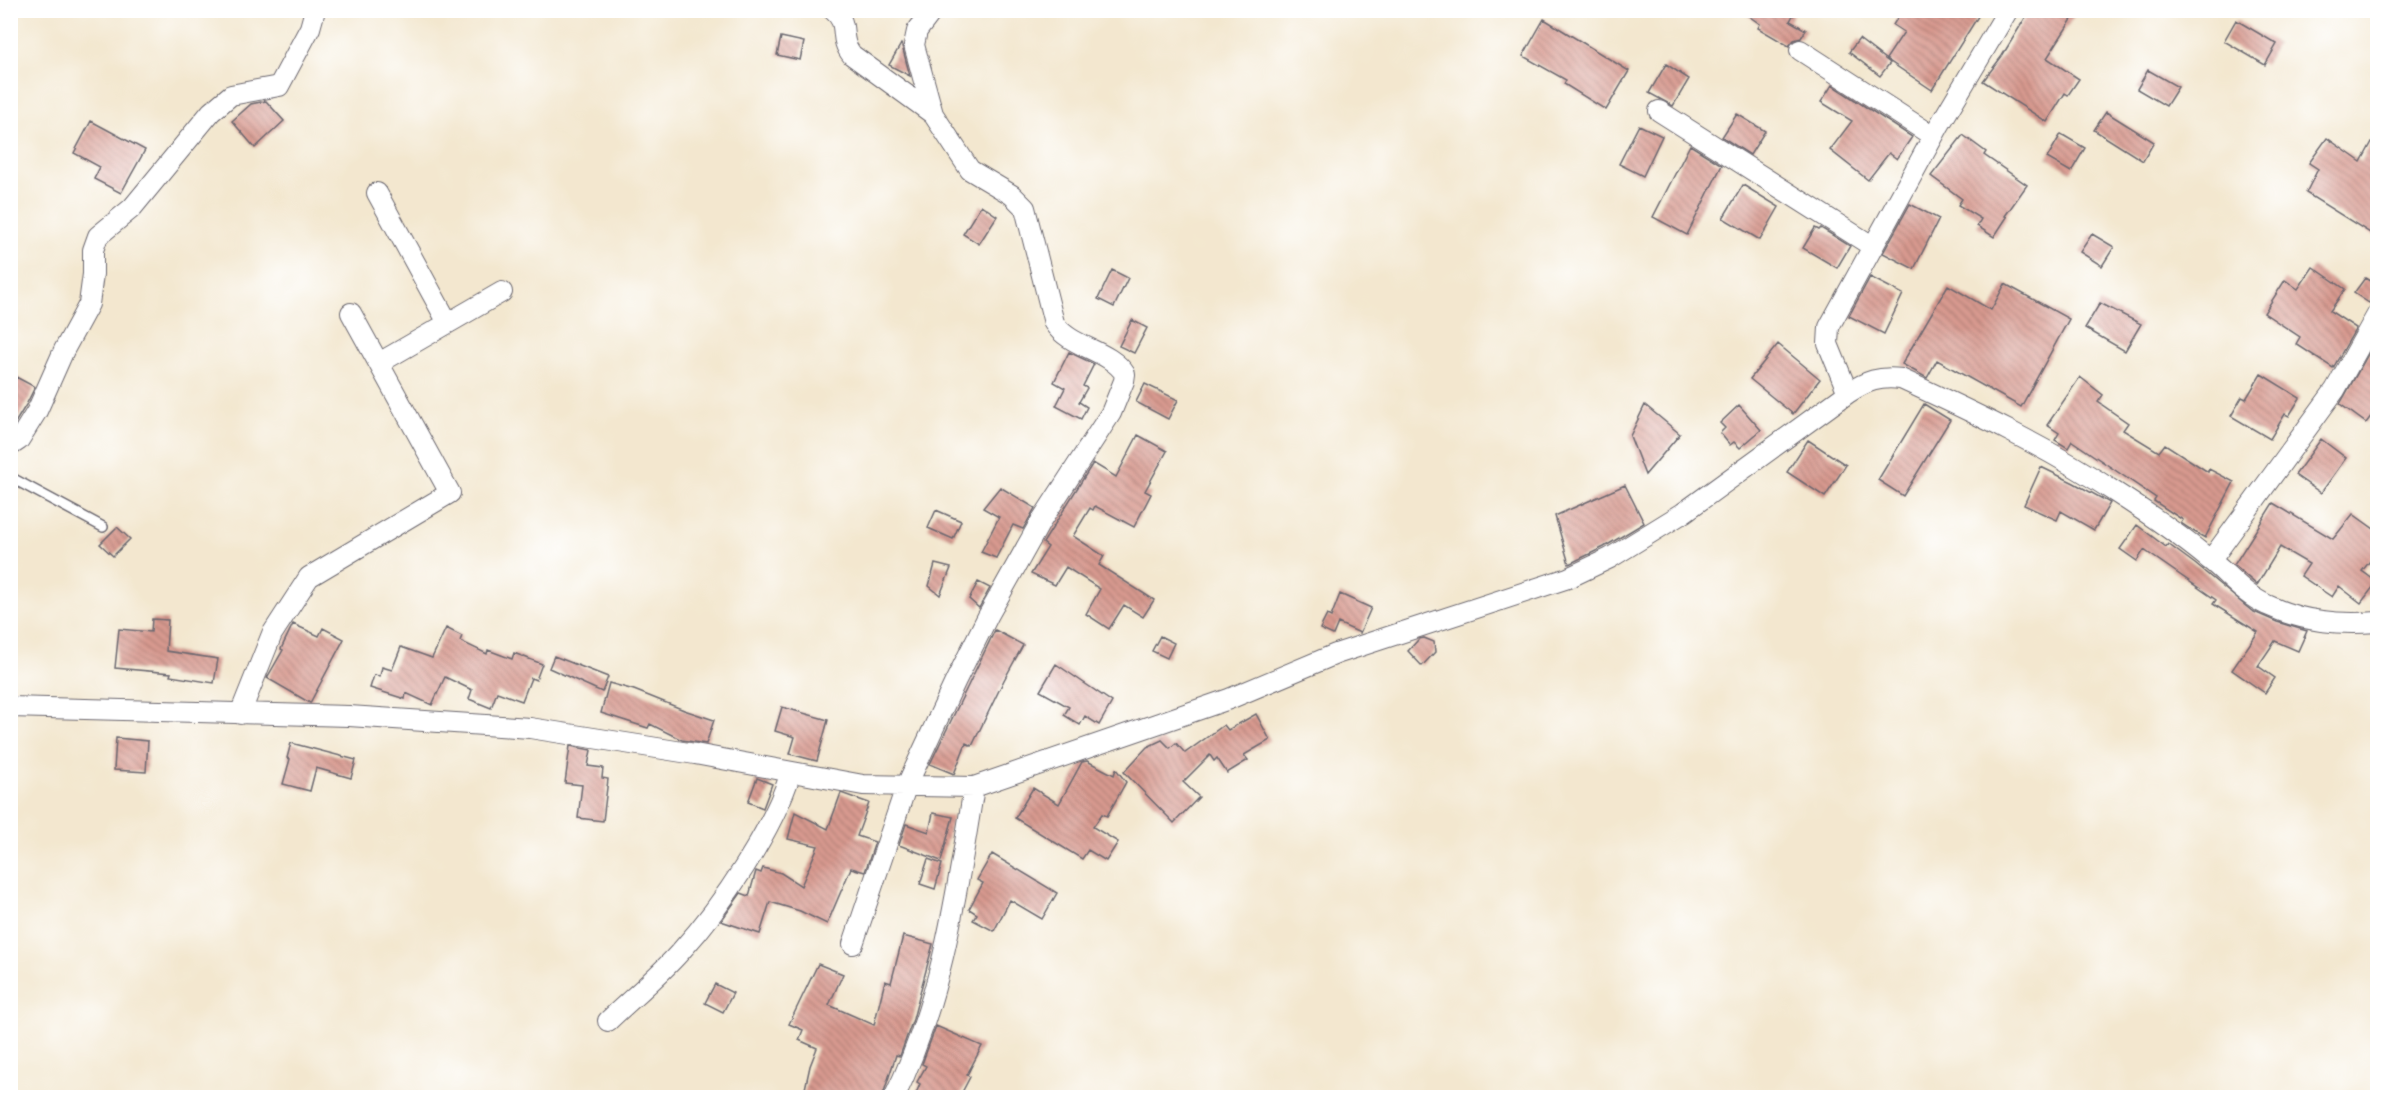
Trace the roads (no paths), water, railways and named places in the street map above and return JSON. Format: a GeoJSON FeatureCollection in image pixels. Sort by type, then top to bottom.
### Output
{"type":"FeatureCollection","features":[{"type":"Feature","properties":{"kind":"street"},"geometry":{"type":"LineString","coordinates":[[10,446],[19,440],[37,411],[64,350],[89,304],[93,250],[99,236],[132,208],[211,112],[231,95],[279,86],[310,28],[315,10]]}},
{"type":"Feature","properties":{"kind":"street"},"geometry":{"type":"LineString","coordinates":[[833,10],[841,18],[844,26],[843,41],[852,55],[933,114]]}},
{"type":"Feature","properties":{"kind":"street"},"geometry":{"type":"LineString","coordinates":[[853,944],[906,787],[988,616],[1041,521],[1111,413],[1125,374],[1117,365],[1058,329],[1054,323],[1025,208],[1012,195],[970,170],[933,114],[914,45],[917,31],[933,10]]}},
{"type":"Feature","properties":{"kind":"street"},"geometry":{"type":"LineString","coordinates":[[1848,393],[1828,344],[1829,327],[1933,136],[2008,10]]}},
{"type":"Feature","properties":{"kind":"street"},"geometry":{"type":"LineString","coordinates":[[1800,50],[1933,136]]}},
{"type":"Feature","properties":{"kind":"street"},"geometry":{"type":"LineString","coordinates":[[1659,111],[1872,246]]}},
{"type":"Feature","properties":{"kind":"street"},"geometry":{"type":"LineString","coordinates":[[377,193],[448,322]]}},
{"type":"Feature","properties":{"kind":"street"},"geometry":{"type":"LineString","coordinates":[[379,363],[502,292]]}},
{"type":"Feature","properties":{"kind":"street"},"geometry":{"type":"LineString","coordinates":[[240,714],[272,634],[309,578],[450,493],[351,313]]}},
{"type":"Feature","properties":{"kind":"street"},"geometry":{"type":"LineString","coordinates":[[2211,560],[2335,390],[2376,319]]}},
{"type":"Feature","properties":{"kind":"street"},"geometry":{"type":"LineString","coordinates":[[10,707],[349,716],[530,728],[606,738],[863,785],[974,787],[1229,699],[1336,654],[1568,578],[1610,558],[1683,513],[1848,393],[1864,383],[1885,377],[1901,379],[2058,457],[2117,494],[2211,560],[2249,596],[2268,606],[2327,623],[2346,625],[2378,622]]}},
{"type":"Feature","properties":{"kind":"street"},"geometry":{"type":"LineString","coordinates":[[608,1021],[681,951],[729,889],[782,800],[791,772]]}},
{"type":"Feature","properties":{"kind":"street"},"geometry":{"type":"LineString","coordinates":[[894,1098],[910,1066],[930,1004],[952,922],[974,787]]}},
{"type":"Feature","properties":{"kind":"lane"},"geometry":{"type":"LineString","coordinates":[[10,477],[103,526]]}}]}
